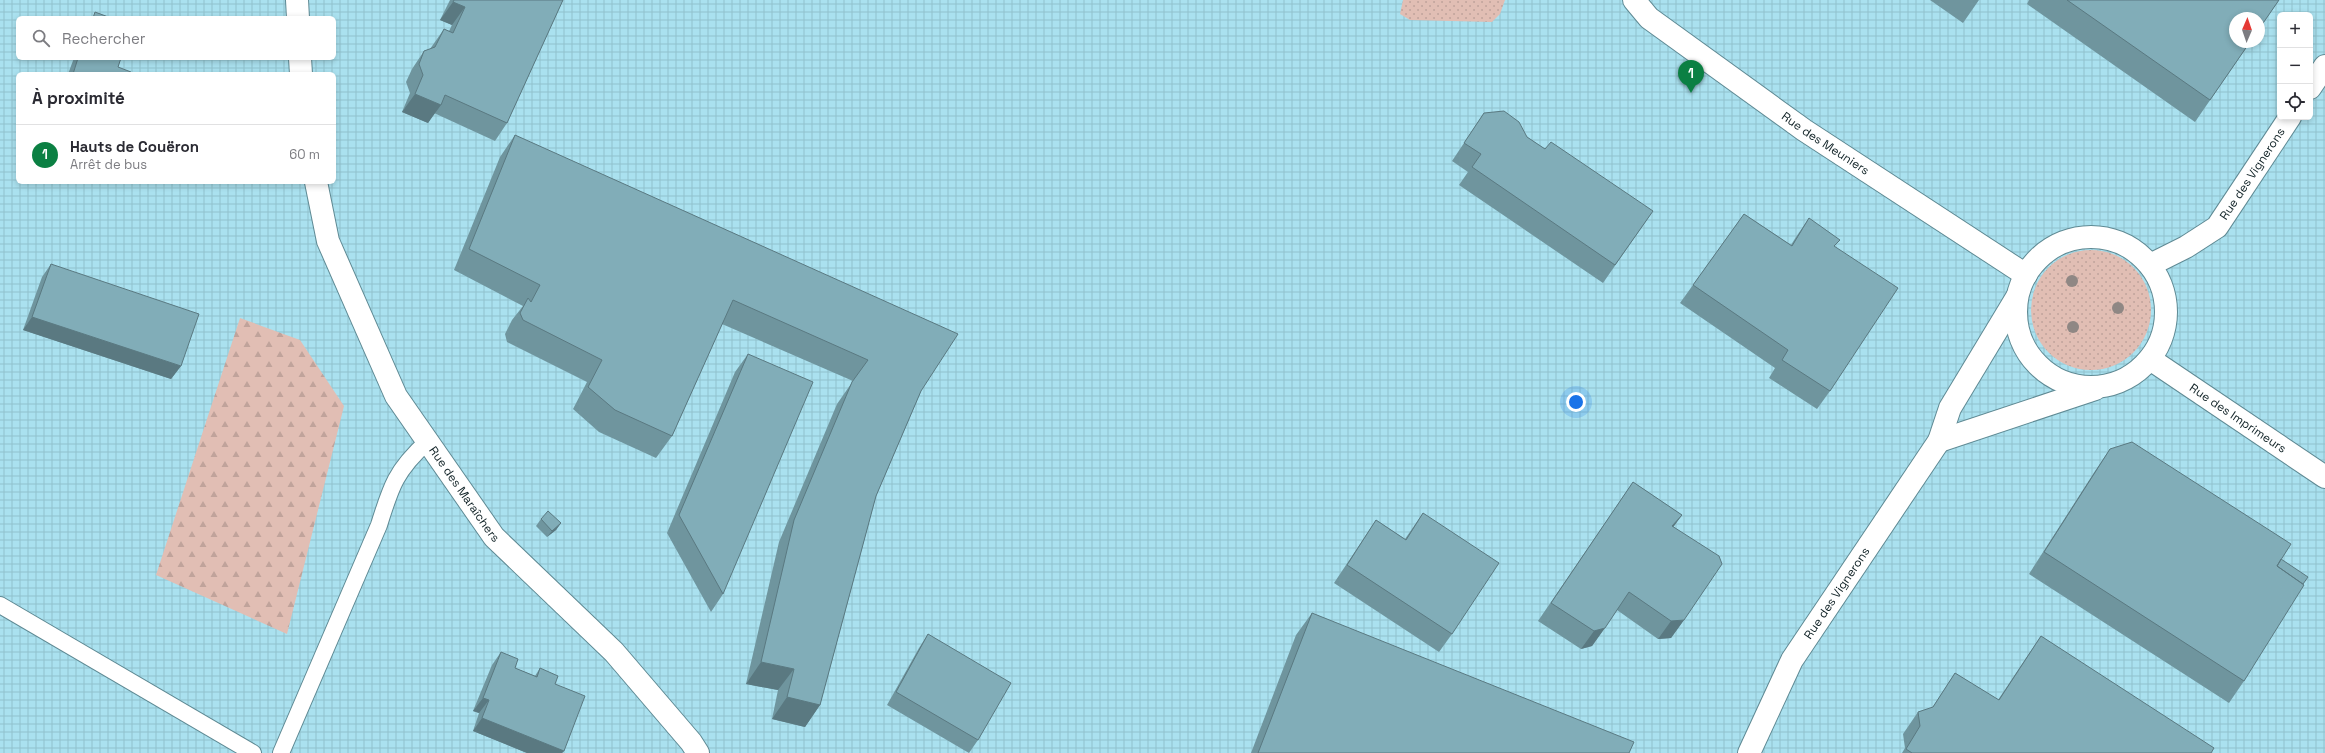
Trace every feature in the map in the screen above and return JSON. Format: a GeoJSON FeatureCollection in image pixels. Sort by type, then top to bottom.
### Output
{"type":"FeatureCollection","features":[{"type":"Feature","properties":{"kind":"street"},"geometry":{"type":"LineString","coordinates":[[297,0],[298,16]]}},
{"type":"Feature","properties":{"kind":"street","name":"Rue des Meuniers"},"geometry":{"type":"LineString","coordinates":[[1634,0],[1649,18],[1792,121],[2026,275]]}},
{"type":"Feature","properties":{"kind":"street"},"geometry":{"type":"LineString","coordinates":[[300,60],[301,72]]}},
{"type":"Feature","properties":{"kind":"street"},"geometry":{"type":"LineString","coordinates":[[2313,84],[2325,66]]}},
{"type":"Feature","properties":{"kind":"street","name":"Rue des Vignerons"},"geometry":{"type":"LineString","coordinates":[[2150,265],[2186,247],[2217,227],[2288,120]]}},
{"type":"Feature","properties":{"kind":"street","name":"Rue des Maraîchers"},"geometry":{"type":"LineString","coordinates":[[316,184],[328,241],[396,396],[494,537],[614,652],[691,742],[698,753]]}},
{"type":"Feature","properties":{"kind":"street"},"geometry":{"type":"LineString","coordinates":[[1939,441],[2107,385],[2131,376],[2150,359],[2162,337],[2167,312],[2162,286],[2150,265],[2132,248],[2109,239],[2085,237],[2061,243],[2041,256],[2026,275],[2017,297],[2016,322],[2023,345],[2037,365],[2058,380],[2082,387],[2107,385]]}},
{"type":"Feature","properties":{"kind":"street","name":"Rue des Vignerons"},"geometry":{"type":"LineString","coordinates":[[1749,753],[1792,660],[1939,441],[1950,408],[2017,297]]}},
{"type":"Feature","properties":{"kind":"street","name":"Rue des Imprimeurs"},"geometry":{"type":"LineString","coordinates":[[2150,359],[2325,477]]}},
{"type":"Feature","properties":{"kind":"lane"},"geometry":{"type":"LineString","coordinates":[[281,753],[379,525],[391,487],[408,459],[428,441]]}},
{"type":"Feature","properties":{"kind":"lane"},"geometry":{"type":"LineString","coordinates":[[0,605],[253,753]]}},
{"type":"Feature","properties":{"kind":"shaded area"},"geometry":{"type":"Polygon","coordinates":[[[0,0],[2325,0],[2325,753],[0,753],[0,0]]]}},
{"type":"Feature","properties":{"kind":"green space"},"geometry":{"type":"Polygon","coordinates":[[[1403,0],[1505,0],[1500,14],[1492,22],[1410,20],[1400,14],[1403,0]]]}},
{"type":"Feature","properties":{"kind":"green space"},"geometry":{"type":"Polygon","coordinates":[[[2091,250],[2114,254],[2134,267],[2147,287],[2151,310],[2147,333],[2134,353],[2114,366],[2091,370],[2068,366],[2048,353],[2035,333],[2031,310],[2035,287],[2048,267],[2068,254],[2091,250]]]}},
{"type":"Feature","properties":{"kind":"green space"},"geometry":{"type":"Polygon","coordinates":[[[240,318],[300,340],[344,406],[287,634],[156,575],[240,318]]]}},
{"type":"Feature","properties":{"kind":"building"},"geometry":{"type":"Polygon","coordinates":[[[454,0],[563,0],[507,123],[445,95],[441,105],[415,94],[423,75],[419,64],[424,51],[435,47],[444,29],[453,33],[465,7],[453,2],[454,0]]]}},
{"type":"Feature","properties":{"kind":"building"},"geometry":{"type":"Polygon","coordinates":[[[2067,0],[2279,0],[2265,20],[2265,12],[2229,12],[2229,48],[2246,48],[2210,100],[2067,0]]]}},
{"type":"Feature","properties":{"kind":"building"},"geometry":{"type":"Polygon","coordinates":[[[95,12],[106,16],[94,16],[95,12]]]}},
{"type":"Feature","properties":{"kind":"building"},"geometry":{"type":"Polygon","coordinates":[[[77,60],[120,60],[118,67],[131,72],[74,72],[77,60]]]}},
{"type":"Feature","properties":{"kind":"building"},"geometry":{"type":"Polygon","coordinates":[[[1504,111],[1519,122],[1527,137],[1545,149],[1551,142],[1653,211],[1615,265],[1472,167],[1481,154],[1464,143],[1484,113],[1504,111]]]}},
{"type":"Feature","properties":{"kind":"building"},"geometry":{"type":"Polygon","coordinates":[[[515,135],[958,334],[921,391],[876,496],[820,705],[787,697],[794,669],[761,662],[794,520],[852,382],[868,360],[733,300],[672,436],[615,410],[588,387],[602,360],[523,320],[520,313],[528,298],[531,302],[540,285],[469,249],[515,135]]]}},
{"type":"Feature","properties":{"kind":"building"},"geometry":{"type":"Polygon","coordinates":[[[1744,214],[1792,246],[1809,218],[1840,240],[1834,246],[1898,288],[1830,391],[1782,360],[1788,350],[1693,285],[1744,214]]]}},
{"type":"Feature","properties":{"kind":"building"},"geometry":{"type":"Polygon","coordinates":[[[51,264],[199,314],[181,366],[32,317],[51,264]]]}},
{"type":"Feature","properties":{"kind":"building"},"geometry":{"type":"Polygon","coordinates":[[[748,354],[813,382],[723,594],[679,515],[748,354]]]}},
{"type":"Feature","properties":{"kind":"building"},"geometry":{"type":"Polygon","coordinates":[[[2132,442],[2291,544],[2277,566],[2304,585],[2244,681],[2044,552],[2110,449],[2132,442]]]}},
{"type":"Feature","properties":{"kind":"building"},"geometry":{"type":"Polygon","coordinates":[[[1633,482],[1682,515],[1672,526],[1719,556],[1722,564],[1684,620],[1671,621],[1629,592],[1605,628],[1594,631],[1551,603],[1633,482]]]}},
{"type":"Feature","properties":{"kind":"building"},"geometry":{"type":"Polygon","coordinates":[[[548,511],[561,523],[552,531],[541,519],[548,511]]]}},
{"type":"Feature","properties":{"kind":"building"},"geometry":{"type":"Polygon","coordinates":[[[1423,513],[1499,563],[1452,634],[1347,565],[1376,520],[1406,540],[1423,513]]]}},
{"type":"Feature","properties":{"kind":"building"},"geometry":{"type":"Polygon","coordinates":[[[2281,559],[2308,577],[2303,584],[2277,566],[2281,559]]]}},
{"type":"Feature","properties":{"kind":"building"},"geometry":{"type":"Polygon","coordinates":[[[1312,613],[1634,742],[1629,753],[1258,753],[1312,613]]]}},
{"type":"Feature","properties":{"kind":"building"},"geometry":{"type":"Polygon","coordinates":[[[928,634],[1011,683],[978,740],[896,692],[928,634]]]}},
{"type":"Feature","properties":{"kind":"building"},"geometry":{"type":"Polygon","coordinates":[[[2041,636],[2214,748],[2211,753],[1912,753],[1906,749],[1920,726],[1918,712],[1933,707],[1955,673],[1999,700],[2041,636]]]}},
{"type":"Feature","properties":{"kind":"building"},"geometry":{"type":"Polygon","coordinates":[[[501,652],[518,659],[515,668],[537,677],[540,668],[558,676],[555,684],[585,696],[564,751],[482,718],[489,700],[483,698],[501,652]]]}},
{"type":"Feature","properties":{"kind":"place","name":"Hauts de Couëron"},"geometry":{"type":"Point","coordinates":[1691,93]}}]}
